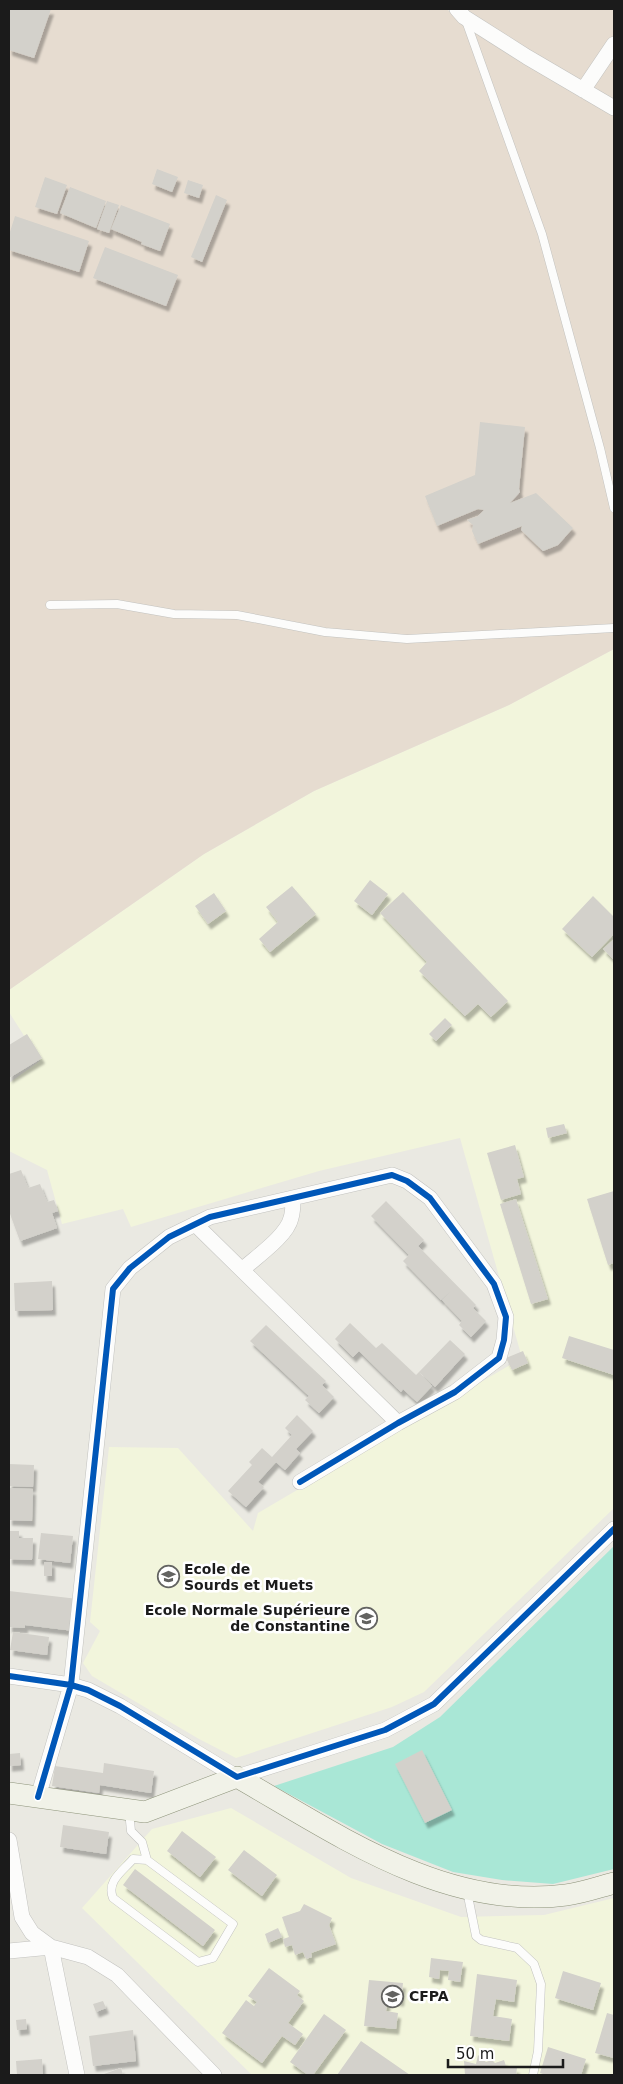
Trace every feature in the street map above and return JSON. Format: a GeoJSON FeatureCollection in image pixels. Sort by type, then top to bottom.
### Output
{"type":"FeatureCollection","features":[{"type":"Feature","properties":{"kind":"main road"},"geometry":{"type":"LineString","coordinates":[[9,1793],[145,1812],[237,1778],[362,1849],[440,1882],[497,1894],[558,1895],[614,1883]]}},
{"type":"Feature","properties":{"kind":"street"},"geometry":{"type":"LineString","coordinates":[[461,13],[527,57],[614,108]]}},
{"type":"Feature","properties":{"kind":"street"},"geometry":{"type":"LineString","coordinates":[[583,90],[614,44]]}},
{"type":"Feature","properties":{"kind":"street"},"geometry":{"type":"LineString","coordinates":[[38,1797],[71,1685],[113,1289],[130,1268],[169,1237],[210,1217],[392,1176],[407,1180],[430,1198],[494,1284],[506,1317],[504,1340],[499,1358],[455,1392],[398,1423],[300,1482]]}},
{"type":"Feature","properties":{"kind":"street"},"geometry":{"type":"LineString","coordinates":[[242,1270],[287,1227],[291,1219],[293,1198]]}},
{"type":"Feature","properties":{"kind":"street"},"geometry":{"type":"LineString","coordinates":[[196,1224],[398,1423]]}},
{"type":"Feature","properties":{"kind":"street"},"geometry":{"type":"LineString","coordinates":[[9,1676],[71,1685],[88,1690],[120,1706],[237,1778],[385,1730],[434,1704],[614,1529]]}},
{"type":"Feature","properties":{"kind":"street"},"geometry":{"type":"LineString","coordinates":[[9,1840],[22,1917],[32,1933],[51,1947],[77,2075]]}},
{"type":"Feature","properties":{"kind":"street"},"geometry":{"type":"LineString","coordinates":[[9,1950],[51,1947],[88,1957],[117,1975],[214,2075]]}},
{"type":"Feature","properties":{"kind":"lane"},"geometry":{"type":"LineString","coordinates":[[461,13],[542,234],[598,438],[614,508]]}},
{"type":"Feature","properties":{"kind":"lane"},"geometry":{"type":"LineString","coordinates":[[50,605],[117,604],[174,614],[237,615],[325,632],[407,639],[614,628]]}},
{"type":"Feature","properties":{"kind":"lane"},"geometry":{"type":"LineString","coordinates":[[129,1810],[131,1831],[142,1842],[147,1860],[233,1924],[213,1958],[198,1962],[113,1898],[110,1891],[112,1882],[133,1859],[147,1860]]}},
{"type":"Feature","properties":{"kind":"lane"},"geometry":{"type":"LineString","coordinates":[[467,1889],[476,1936],[481,1940],[517,1948],[534,1964],[541,1984],[538,2051],[533,2075]]}},
{"type":"Feature","properties":{"kind":"shaded area"},"geometry":{"type":"Polygon","coordinates":[[[9,9],[447,9],[456,18],[462,9],[614,9],[614,649],[509,705],[314,791],[204,854],[9,990],[9,9]]]}},
{"type":"Feature","properties":{"kind":"shaded area"},"geometry":{"type":"Polygon","coordinates":[[[614,649],[614,1508],[424,1692],[392,1707],[236,1758],[199,1739],[92,1676],[83,1663],[100,1631],[90,1622],[109,1447],[178,1448],[253,1531],[258,1513],[522,1358],[460,1138],[319,1171],[131,1227],[123,1209],[62,1224],[47,1170],[9,1151],[9,1083],[40,1061],[9,1012],[9,990],[204,854],[314,791],[509,705],[614,649]]]}},
{"type":"Feature","properties":{"kind":"shaded area","name":"CFPA"},"geometry":{"type":"Polygon","coordinates":[[[231,1808],[351,1878],[461,1917],[544,1915],[614,1898],[614,2075],[252,2075],[82,1908],[152,1829],[231,1808]]]}},
{"type":"Feature","properties":{"kind":"green space"},"geometry":{"type":"Polygon","coordinates":[[[614,1546],[614,1869],[553,1884],[502,1880],[453,1872],[382,1844],[274,1786],[393,1747],[440,1717],[614,1546]]]}},
{"type":"Feature","properties":{"kind":"building"},"geometry":{"type":"Polygon","coordinates":[[[9,9],[51,9],[34,58],[9,50],[9,9]]]}},
{"type":"Feature","properties":{"kind":"building"},"geometry":{"type":"Polygon","coordinates":[[[157,169],[178,177],[172,192],[152,184],[157,169]]]}},
{"type":"Feature","properties":{"kind":"building"},"geometry":{"type":"Polygon","coordinates":[[[45,177],[67,185],[57,214],[35,207],[45,177]]]}},
{"type":"Feature","properties":{"kind":"building"},"geometry":{"type":"Polygon","coordinates":[[[188,180],[203,185],[199,198],[184,193],[188,180]]]}},
{"type":"Feature","properties":{"kind":"building"},"geometry":{"type":"Polygon","coordinates":[[[70,187],[106,201],[96,228],[60,213],[70,187]]]}},
{"type":"Feature","properties":{"kind":"building"},"geometry":{"type":"Polygon","coordinates":[[[216,195],[227,200],[202,262],[191,257],[216,195]]]}},
{"type":"Feature","properties":{"kind":"building"},"geometry":{"type":"Polygon","coordinates":[[[107,201],[119,205],[109,233],[97,229],[107,201]]]}},
{"type":"Feature","properties":{"kind":"building"},"geometry":{"type":"Polygon","coordinates":[[[121,205],[170,224],[160,251],[111,229],[121,205]]]}},
{"type":"Feature","properties":{"kind":"building"},"geometry":{"type":"Polygon","coordinates":[[[15,216],[89,241],[79,272],[9,250],[9,235],[15,216]]]}},
{"type":"Feature","properties":{"kind":"building"},"geometry":{"type":"Polygon","coordinates":[[[105,247],[178,275],[166,306],[93,278],[105,247]]]}},
{"type":"Feature","properties":{"kind":"building"},"geometry":{"type":"Polygon","coordinates":[[[480,422],[525,427],[520,492],[510,503],[536,493],[573,528],[558,545],[543,551],[521,530],[522,526],[478,544],[472,531],[473,525],[467,520],[478,516],[484,510],[478,509],[437,526],[425,496],[475,475],[480,422]]]}},
{"type":"Feature","properties":{"kind":"building"},"geometry":{"type":"Polygon","coordinates":[[[370,880],[388,894],[372,915],[354,901],[370,880]]]}},
{"type":"Feature","properties":{"kind":"building"},"geometry":{"type":"Polygon","coordinates":[[[292,886],[316,914],[270,952],[259,939],[278,922],[266,907],[292,886]]]}},
{"type":"Feature","properties":{"kind":"building"},"geometry":{"type":"Polygon","coordinates":[[[403,892],[508,1001],[491,1017],[478,1004],[465,1016],[419,971],[427,962],[380,913],[403,892]]]}},
{"type":"Feature","properties":{"kind":"building"},"geometry":{"type":"Polygon","coordinates":[[[214,893],[226,911],[208,924],[195,906],[214,893]]]}},
{"type":"Feature","properties":{"kind":"building"},"geometry":{"type":"Polygon","coordinates":[[[593,896],[614,917],[614,934],[592,957],[562,929],[593,896]]]}},
{"type":"Feature","properties":{"kind":"building"},"geometry":{"type":"Polygon","coordinates":[[[614,939],[614,960],[603,949],[614,939]]]}},
{"type":"Feature","properties":{"kind":"building"},"geometry":{"type":"Polygon","coordinates":[[[445,1018],[452,1025],[436,1041],[429,1034],[445,1018]]]}},
{"type":"Feature","properties":{"kind":"building"},"geometry":{"type":"Polygon","coordinates":[[[27,1034],[42,1058],[9,1078],[9,1045],[27,1034]]]}},
{"type":"Feature","properties":{"kind":"building"},"geometry":{"type":"Polygon","coordinates":[[[564,1124],[567,1133],[548,1138],[546,1128],[564,1124]]]}},
{"type":"Feature","properties":{"kind":"building"},"geometry":{"type":"Polygon","coordinates":[[[515,1145],[524,1177],[517,1179],[521,1194],[501,1200],[487,1153],[515,1145]]]}},
{"type":"Feature","properties":{"kind":"building"},"geometry":{"type":"Polygon","coordinates":[[[21,1170],[28,1188],[40,1184],[47,1202],[54,1200],[58,1211],[52,1213],[57,1228],[20,1241],[9,1211],[9,1174],[21,1170]]]}},
{"type":"Feature","properties":{"kind":"building"},"geometry":{"type":"Polygon","coordinates":[[[614,1191],[614,1263],[608,1265],[587,1199],[614,1191]]]}},
{"type":"Feature","properties":{"kind":"building"},"geometry":{"type":"Polygon","coordinates":[[[516,1199],[548,1299],[531,1304],[500,1204],[516,1199]]]}},
{"type":"Feature","properties":{"kind":"building"},"geometry":{"type":"Polygon","coordinates":[[[386,1201],[424,1240],[418,1246],[476,1305],[473,1308],[486,1321],[471,1337],[459,1325],[462,1321],[442,1300],[450,1292],[441,1300],[403,1261],[409,1255],[371,1216],[386,1201]]]}},
{"type":"Feature","properties":{"kind":"building"},"geometry":{"type":"Polygon","coordinates":[[[52,1281],[53,1310],[15,1311],[14,1283],[52,1281]]]}},
{"type":"Feature","properties":{"kind":"building"},"geometry":{"type":"Polygon","coordinates":[[[350,1323],[376,1348],[382,1343],[416,1375],[419,1372],[432,1386],[417,1402],[403,1389],[401,1392],[359,1351],[353,1357],[335,1339],[350,1323]]]}},
{"type":"Feature","properties":{"kind":"building"},"geometry":{"type":"Polygon","coordinates":[[[266,1325],[326,1381],[322,1385],[334,1397],[319,1413],[305,1400],[309,1396],[250,1341],[266,1325]]]}},
{"type":"Feature","properties":{"kind":"building"},"geometry":{"type":"Polygon","coordinates":[[[569,1336],[614,1350],[614,1375],[562,1358],[569,1336]]]}},
{"type":"Feature","properties":{"kind":"building"},"geometry":{"type":"Polygon","coordinates":[[[450,1340],[465,1354],[435,1387],[419,1372],[450,1340]]]}},
{"type":"Feature","properties":{"kind":"building"},"geometry":{"type":"Polygon","coordinates":[[[523,1351],[528,1363],[512,1370],[506,1358],[523,1351]]]}},
{"type":"Feature","properties":{"kind":"building"},"geometry":{"type":"Polygon","coordinates":[[[297,1415],[313,1431],[296,1449],[300,1453],[285,1470],[276,1462],[258,1482],[264,1487],[246,1507],[228,1491],[252,1465],[249,1462],[262,1448],[272,1457],[292,1435],[285,1428],[297,1415]]]}},
{"type":"Feature","properties":{"kind":"building"},"geometry":{"type":"Polygon","coordinates":[[[9,1464],[34,1465],[33,1487],[9,1486],[9,1464]]]}},
{"type":"Feature","properties":{"kind":"building"},"geometry":{"type":"Polygon","coordinates":[[[9,1488],[33,1489],[32,1521],[9,1520],[9,1488]]]}},
{"type":"Feature","properties":{"kind":"building"},"geometry":{"type":"Polygon","coordinates":[[[9,1531],[19,1531],[19,1538],[33,1538],[32,1560],[9,1559],[9,1531]]]}},
{"type":"Feature","properties":{"kind":"building"},"geometry":{"type":"Polygon","coordinates":[[[41,1533],[73,1536],[70,1563],[38,1559],[41,1533]]]}},
{"type":"Feature","properties":{"kind":"building"},"geometry":{"type":"Polygon","coordinates":[[[44,1562],[52,1562],[52,1576],[44,1576],[44,1562]]]}},
{"type":"Feature","properties":{"kind":"building"},"geometry":{"type":"Polygon","coordinates":[[[9,1591],[78,1599],[74,1631],[25,1625],[25,1628],[9,1627],[9,1591]]]}},
{"type":"Feature","properties":{"kind":"building"},"geometry":{"type":"Polygon","coordinates":[[[13,1632],[49,1637],[47,1655],[10,1650],[13,1632]]]}},
{"type":"Feature","properties":{"kind":"building"},"geometry":{"type":"Polygon","coordinates":[[[422,1750],[452,1810],[425,1823],[395,1764],[422,1750]]]}},
{"type":"Feature","properties":{"kind":"building"},"geometry":{"type":"Polygon","coordinates":[[[20,1753],[21,1765],[9,1766],[9,1754],[20,1753]]]}},
{"type":"Feature","properties":{"kind":"building"},"geometry":{"type":"Polygon","coordinates":[[[104,1763],[154,1771],[151,1793],[100,1785],[99,1793],[52,1786],[55,1766],[103,1773],[104,1763]]]}},
{"type":"Feature","properties":{"kind":"building"},"geometry":{"type":"Polygon","coordinates":[[[63,1825],[109,1832],[106,1854],[60,1847],[63,1825]]]}},
{"type":"Feature","properties":{"kind":"building"},"geometry":{"type":"Polygon","coordinates":[[[182,1831],[216,1857],[200,1877],[167,1851],[182,1831]]]}},
{"type":"Feature","properties":{"kind":"building"},"geometry":{"type":"Polygon","coordinates":[[[244,1850],[277,1875],[262,1896],[228,1870],[244,1850]]]}},
{"type":"Feature","properties":{"kind":"building"},"geometry":{"type":"Polygon","coordinates":[[[135,1869],[215,1930],[203,1946],[123,1885],[135,1869]]]}},
{"type":"Feature","properties":{"kind":"building"},"geometry":{"type":"Polygon","coordinates":[[[304,1904],[332,1918],[329,1925],[336,1944],[311,1953],[312,1957],[306,1959],[303,1952],[295,1955],[292,1945],[285,1947],[283,1939],[289,1937],[282,1917],[300,1911],[304,1904]]]}},
{"type":"Feature","properties":{"kind":"building"},"geometry":{"type":"Polygon","coordinates":[[[278,1928],[282,1937],[268,1943],[265,1934],[278,1928]]]}},
{"type":"Feature","properties":{"kind":"building"},"geometry":{"type":"Polygon","coordinates":[[[431,1958],[463,1962],[460,1982],[448,1980],[449,1971],[440,1970],[439,1979],[429,1977],[431,1958]]]}},
{"type":"Feature","properties":{"kind":"building"},"geometry":{"type":"Polygon","coordinates":[[[269,1968],[300,1991],[297,1995],[304,2001],[288,2023],[303,2034],[295,2045],[282,2036],[262,2063],[222,2033],[246,2000],[254,2006],[257,2002],[248,1996],[269,1968]]]}},
{"type":"Feature","properties":{"kind":"building"},"geometry":{"type":"Polygon","coordinates":[[[563,1971],[601,1983],[593,2010],[555,1998],[563,1971]]]}},
{"type":"Feature","properties":{"kind":"building"},"geometry":{"type":"Polygon","coordinates":[[[477,1974],[517,1980],[514,2002],[496,1999],[493,2016],[512,2019],[509,2041],[470,2036],[477,1974]]]}},
{"type":"Feature","properties":{"kind":"building"},"geometry":{"type":"Polygon","coordinates":[[[369,1980],[403,1983],[401,2001],[388,1999],[386,2011],[398,2013],[396,2029],[364,2026],[369,1980]]]}},
{"type":"Feature","properties":{"kind":"building"},"geometry":{"type":"Polygon","coordinates":[[[103,2001],[106,2008],[96,2012],[93,2004],[103,2001]]]}},
{"type":"Feature","properties":{"kind":"building"},"geometry":{"type":"Polygon","coordinates":[[[607,2013],[614,2015],[614,2058],[595,2053],[607,2013]]]}},
{"type":"Feature","properties":{"kind":"building"},"geometry":{"type":"Polygon","coordinates":[[[324,2014],[346,2030],[313,2075],[308,2075],[290,2062],[324,2014]]]}},
{"type":"Feature","properties":{"kind":"building"},"geometry":{"type":"Polygon","coordinates":[[[26,2019],[27,2029],[17,2030],[16,2020],[26,2019]]]}},
{"type":"Feature","properties":{"kind":"building"},"geometry":{"type":"Polygon","coordinates":[[[133,2030],[136,2061],[93,2066],[89,2036],[133,2030]]]}},
{"type":"Feature","properties":{"kind":"building"},"geometry":{"type":"Polygon","coordinates":[[[361,2041],[410,2075],[337,2075],[361,2041]]]}},
{"type":"Feature","properties":{"kind":"building"},"geometry":{"type":"Polygon","coordinates":[[[548,2047],[586,2059],[581,2075],[546,2075],[540,2073],[548,2047]]]}},
{"type":"Feature","properties":{"kind":"building"},"geometry":{"type":"Polygon","coordinates":[[[478,2055],[486,2062],[492,2060],[495,2063],[504,2060],[506,2066],[517,2068],[516,2075],[465,2075],[464,2061],[476,2064],[478,2055]]]}},
{"type":"Feature","properties":{"kind":"building"},"geometry":{"type":"Polygon","coordinates":[[[42,2059],[43,2075],[17,2075],[16,2061],[42,2059]]]}},
{"type":"Feature","properties":{"kind":"building"},"geometry":{"type":"Polygon","coordinates":[[[121,2068],[123,2075],[101,2075],[121,2068]]]}},
{"type":"Feature","properties":{"kind":"cycle path"},"geometry":{"type":"LineString","coordinates":[[38,1797],[71,1685],[113,1289],[130,1268],[169,1237],[210,1217],[392,1175],[407,1181],[430,1198],[494,1284],[506,1317],[504,1340],[499,1358],[455,1392],[398,1423],[300,1482]]}},
{"type":"Feature","properties":{"kind":"cycle path"},"geometry":{"type":"LineString","coordinates":[[9,1676],[71,1685],[88,1690],[120,1706],[237,1777],[385,1730],[434,1704],[614,1529]]}},
{"type":"Feature","properties":{"kind":"place","name":"Ecole de Sourds et Muets"},"geometry":{"type":"Point","coordinates":[168,1577]}},
{"type":"Feature","properties":{"kind":"place","name":"Ecole Normale Supérieure de Constantine"},"geometry":{"type":"Point","coordinates":[366,1618]}},
{"type":"Feature","properties":{"kind":"place","name":"CFPA"},"geometry":{"type":"Point","coordinates":[393,1996]}}]}
